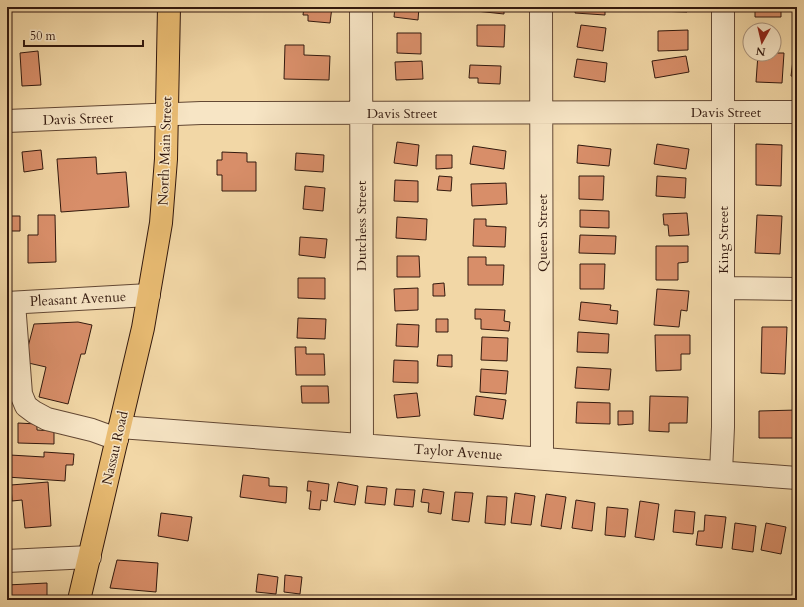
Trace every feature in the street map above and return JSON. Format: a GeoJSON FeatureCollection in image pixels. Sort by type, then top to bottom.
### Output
{"type":"FeatureCollection","features":[{"type":"Feature","properties":{"kind":"main road","name":"North Main Street"},"geometry":{"type":"LineString","coordinates":[[149,295],[161,222],[166,159],[169,7]]}},
{"type":"Feature","properties":{"kind":"main road","name":"Nassau Road"},"geometry":{"type":"LineString","coordinates":[[79,600],[143,328],[149,295]]}},
{"type":"Feature","properties":{"kind":"street","name":"Dutchess Street"},"geometry":{"type":"LineString","coordinates":[[361,7],[362,445]]}},
{"type":"Feature","properties":{"kind":"street","name":"Queen Street"},"geometry":{"type":"LineString","coordinates":[[542,7],[542,458]]}},
{"type":"Feature","properties":{"kind":"street","name":"King Street"},"geometry":{"type":"LineString","coordinates":[[721,472],[723,427],[723,7]]}},
{"type":"Feature","properties":{"kind":"street","name":"Davis Street"},"geometry":{"type":"LineString","coordinates":[[7,122],[201,113],[797,112]]}},
{"type":"Feature","properties":{"kind":"street"},"geometry":{"type":"LineString","coordinates":[[723,288],[797,290]]}},
{"type":"Feature","properties":{"kind":"street","name":"Pleasant Avenue"},"geometry":{"type":"LineString","coordinates":[[11,303],[149,295]]}},
{"type":"Feature","properties":{"kind":"street","name":"Taylor Avenue"},"geometry":{"type":"LineString","coordinates":[[11,303],[20,394],[26,406],[34,412],[48,418],[92,430],[118,433],[362,445],[797,478]]}},
{"type":"Feature","properties":{"kind":"street"},"geometry":{"type":"LineString","coordinates":[[7,561],[90,556]]}},
{"type":"Feature","properties":{"kind":"building"},"geometry":{"type":"Polygon","coordinates":[[[304,7],[332,7],[330,23],[308,21],[308,15],[303,15],[304,7]]]}},
{"type":"Feature","properties":{"kind":"building"},"geometry":{"type":"Polygon","coordinates":[[[395,7],[419,7],[418,20],[394,17],[395,7]]]}},
{"type":"Feature","properties":{"kind":"building"},"geometry":{"type":"Polygon","coordinates":[[[477,7],[504,7],[504,14],[476,11],[477,7]]]}},
{"type":"Feature","properties":{"kind":"building"},"geometry":{"type":"Polygon","coordinates":[[[576,7],[605,7],[605,15],[575,13],[576,7]]]}},
{"type":"Feature","properties":{"kind":"building"},"geometry":{"type":"Polygon","coordinates":[[[656,7],[687,7],[687,12],[656,11],[656,7]]]}},
{"type":"Feature","properties":{"kind":"building"},"geometry":{"type":"Polygon","coordinates":[[[755,7],[781,7],[781,17],[755,17],[755,7]]]}},
{"type":"Feature","properties":{"kind":"building"},"geometry":{"type":"Polygon","coordinates":[[[477,25],[505,25],[504,47],[477,46],[477,25]]]}},
{"type":"Feature","properties":{"kind":"building"},"geometry":{"type":"Polygon","coordinates":[[[581,25],[606,28],[603,51],[577,47],[581,25]]]}},
{"type":"Feature","properties":{"kind":"building"},"geometry":{"type":"Polygon","coordinates":[[[688,30],[688,50],[658,51],[658,31],[688,30]]]}},
{"type":"Feature","properties":{"kind":"building"},"geometry":{"type":"Polygon","coordinates":[[[397,33],[421,33],[421,54],[397,53],[397,33]]]}},
{"type":"Feature","properties":{"kind":"building"},"geometry":{"type":"Polygon","coordinates":[[[285,45],[304,45],[304,55],[330,56],[329,80],[284,79],[285,45]]]}},
{"type":"Feature","properties":{"kind":"building"},"geometry":{"type":"Polygon","coordinates":[[[38,51],[41,85],[22,86],[20,53],[38,51]]]}},
{"type":"Feature","properties":{"kind":"building"},"geometry":{"type":"Polygon","coordinates":[[[794,52],[797,52],[797,77],[791,76],[794,52]]]}},
{"type":"Feature","properties":{"kind":"building"},"geometry":{"type":"Polygon","coordinates":[[[782,53],[784,53],[782,83],[756,82],[757,62],[782,62],[782,53]]]}},
{"type":"Feature","properties":{"kind":"building"},"geometry":{"type":"Polygon","coordinates":[[[7,55],[10,55],[8,90],[7,90],[7,55]]]}},
{"type":"Feature","properties":{"kind":"building"},"geometry":{"type":"Polygon","coordinates":[[[686,56],[689,72],[655,78],[652,61],[686,56]]]}},
{"type":"Feature","properties":{"kind":"building"},"geometry":{"type":"Polygon","coordinates":[[[577,59],[607,63],[605,82],[574,77],[577,59]]]}},
{"type":"Feature","properties":{"kind":"building"},"geometry":{"type":"Polygon","coordinates":[[[422,61],[423,79],[396,80],[395,62],[422,61]]]}},
{"type":"Feature","properties":{"kind":"building"},"geometry":{"type":"Polygon","coordinates":[[[470,65],[501,66],[500,84],[478,83],[478,78],[469,78],[470,65]]]}},
{"type":"Feature","properties":{"kind":"building"},"geometry":{"type":"Polygon","coordinates":[[[397,142],[419,145],[417,166],[394,163],[397,142]]]}},
{"type":"Feature","properties":{"kind":"building"},"geometry":{"type":"Polygon","coordinates":[[[657,144],[689,149],[686,169],[654,164],[657,144]]]}},
{"type":"Feature","properties":{"kind":"building"},"geometry":{"type":"Polygon","coordinates":[[[756,144],[782,145],[781,186],[756,185],[756,144]]]}},
{"type":"Feature","properties":{"kind":"building"},"geometry":{"type":"Polygon","coordinates":[[[578,145],[611,149],[609,166],[577,163],[578,145]]]}},
{"type":"Feature","properties":{"kind":"building"},"geometry":{"type":"Polygon","coordinates":[[[797,145],[797,171],[794,170],[797,145]]]}},
{"type":"Feature","properties":{"kind":"building"},"geometry":{"type":"Polygon","coordinates":[[[473,146],[506,151],[504,169],[470,164],[473,146]]]}},
{"type":"Feature","properties":{"kind":"building"},"geometry":{"type":"Polygon","coordinates":[[[41,150],[43,169],[24,172],[22,152],[41,150]]]}},
{"type":"Feature","properties":{"kind":"building"},"geometry":{"type":"Polygon","coordinates":[[[222,152],[247,153],[247,162],[256,162],[256,191],[222,191],[222,175],[217,175],[217,160],[222,160],[222,152]]]}},
{"type":"Feature","properties":{"kind":"building"},"geometry":{"type":"Polygon","coordinates":[[[296,153],[324,155],[323,172],[295,170],[296,153]]]}},
{"type":"Feature","properties":{"kind":"building"},"geometry":{"type":"Polygon","coordinates":[[[436,155],[452,155],[452,168],[436,169],[436,155]]]}},
{"type":"Feature","properties":{"kind":"building"},"geometry":{"type":"Polygon","coordinates":[[[7,156],[11,187],[7,188],[7,156]]]}},
{"type":"Feature","properties":{"kind":"building"},"geometry":{"type":"Polygon","coordinates":[[[96,157],[97,174],[126,172],[129,207],[61,212],[57,159],[96,157]]]}},
{"type":"Feature","properties":{"kind":"building"},"geometry":{"type":"Polygon","coordinates":[[[439,176],[452,177],[451,191],[437,190],[439,176]]]}},
{"type":"Feature","properties":{"kind":"building"},"geometry":{"type":"Polygon","coordinates":[[[579,176],[604,176],[603,200],[579,199],[579,176]]]}},
{"type":"Feature","properties":{"kind":"building"},"geometry":{"type":"Polygon","coordinates":[[[657,176],[686,178],[685,198],[656,196],[657,176]]]}},
{"type":"Feature","properties":{"kind":"building"},"geometry":{"type":"Polygon","coordinates":[[[395,180],[418,181],[418,202],[394,201],[395,180]]]}},
{"type":"Feature","properties":{"kind":"building"},"geometry":{"type":"Polygon","coordinates":[[[506,183],[507,204],[472,206],[471,184],[506,183]]]}},
{"type":"Feature","properties":{"kind":"building"},"geometry":{"type":"Polygon","coordinates":[[[305,186],[325,188],[323,211],[303,209],[305,186]]]}},
{"type":"Feature","properties":{"kind":"building"},"geometry":{"type":"Polygon","coordinates":[[[580,210],[609,211],[609,228],[580,227],[580,210]]]}},
{"type":"Feature","properties":{"kind":"building"},"geometry":{"type":"Polygon","coordinates":[[[687,213],[689,235],[669,236],[668,225],[664,225],[663,214],[687,213]]]}},
{"type":"Feature","properties":{"kind":"building"},"geometry":{"type":"Polygon","coordinates":[[[38,215],[55,215],[56,262],[28,263],[28,235],[38,235],[38,215]]]}},
{"type":"Feature","properties":{"kind":"building"},"geometry":{"type":"Polygon","coordinates":[[[757,215],[782,216],[780,254],[755,253],[757,215]]]}},
{"type":"Feature","properties":{"kind":"building"},"geometry":{"type":"Polygon","coordinates":[[[7,216],[20,216],[20,231],[7,231],[7,216]]]}},
{"type":"Feature","properties":{"kind":"building"},"geometry":{"type":"Polygon","coordinates":[[[795,216],[797,216],[797,243],[793,242],[795,216]]]}},
{"type":"Feature","properties":{"kind":"building"},"geometry":{"type":"Polygon","coordinates":[[[397,217],[427,219],[426,240],[396,238],[397,217]]]}},
{"type":"Feature","properties":{"kind":"building"},"geometry":{"type":"Polygon","coordinates":[[[474,219],[486,219],[486,226],[506,227],[505,247],[473,246],[474,219]]]}},
{"type":"Feature","properties":{"kind":"building"},"geometry":{"type":"Polygon","coordinates":[[[580,235],[616,236],[615,254],[579,253],[580,235]]]}},
{"type":"Feature","properties":{"kind":"building"},"geometry":{"type":"Polygon","coordinates":[[[300,237],[327,239],[325,258],[299,255],[300,237]]]}},
{"type":"Feature","properties":{"kind":"building"},"geometry":{"type":"Polygon","coordinates":[[[7,244],[10,244],[10,267],[7,267],[7,244]]]}},
{"type":"Feature","properties":{"kind":"building"},"geometry":{"type":"Polygon","coordinates":[[[656,246],[688,246],[688,262],[678,263],[678,280],[656,280],[656,246]]]}},
{"type":"Feature","properties":{"kind":"building"},"geometry":{"type":"Polygon","coordinates":[[[397,256],[419,256],[420,277],[397,277],[397,256]]]}},
{"type":"Feature","properties":{"kind":"building"},"geometry":{"type":"Polygon","coordinates":[[[468,257],[486,257],[486,265],[504,265],[503,285],[468,285],[468,257]]]}},
{"type":"Feature","properties":{"kind":"building"},"geometry":{"type":"Polygon","coordinates":[[[580,264],[605,264],[604,289],[580,289],[580,264]]]}},
{"type":"Feature","properties":{"kind":"building"},"geometry":{"type":"Polygon","coordinates":[[[298,278],[325,278],[325,299],[298,298],[298,278]]]}},
{"type":"Feature","properties":{"kind":"building"},"geometry":{"type":"Polygon","coordinates":[[[444,283],[445,296],[433,296],[433,284],[444,283]]]}},
{"type":"Feature","properties":{"kind":"building"},"geometry":{"type":"Polygon","coordinates":[[[418,288],[418,310],[395,311],[394,289],[418,288]]]}},
{"type":"Feature","properties":{"kind":"building"},"geometry":{"type":"Polygon","coordinates":[[[657,289],[689,291],[687,311],[681,310],[679,327],[654,325],[657,289]]]}},
{"type":"Feature","properties":{"kind":"building"},"geometry":{"type":"Polygon","coordinates":[[[581,302],[611,305],[610,310],[618,311],[617,324],[579,320],[581,302]]]}},
{"type":"Feature","properties":{"kind":"building"},"geometry":{"type":"Polygon","coordinates":[[[475,309],[505,310],[504,321],[510,322],[509,331],[481,329],[481,319],[475,319],[475,309]]]}},
{"type":"Feature","properties":{"kind":"building"},"geometry":{"type":"Polygon","coordinates":[[[298,318],[326,319],[325,339],[297,338],[298,318]]]}},
{"type":"Feature","properties":{"kind":"building"},"geometry":{"type":"Polygon","coordinates":[[[436,319],[448,319],[448,332],[436,332],[436,319]]]}},
{"type":"Feature","properties":{"kind":"building"},"geometry":{"type":"Polygon","coordinates":[[[78,322],[92,325],[85,354],[81,354],[68,404],[39,397],[46,367],[24,362],[34,324],[78,322]]]}},
{"type":"Feature","properties":{"kind":"building"},"geometry":{"type":"Polygon","coordinates":[[[397,324],[419,325],[418,347],[396,346],[397,324]]]}},
{"type":"Feature","properties":{"kind":"building"},"geometry":{"type":"Polygon","coordinates":[[[762,327],[787,327],[785,374],[761,373],[762,327]]]}},
{"type":"Feature","properties":{"kind":"building"},"geometry":{"type":"Polygon","coordinates":[[[578,332],[609,334],[608,353],[577,352],[578,332]]]}},
{"type":"Feature","properties":{"kind":"building"},"geometry":{"type":"Polygon","coordinates":[[[655,335],[690,335],[690,354],[681,354],[681,370],[656,371],[655,335]]]}},
{"type":"Feature","properties":{"kind":"building"},"geometry":{"type":"Polygon","coordinates":[[[482,337],[508,338],[507,361],[481,360],[482,337]]]}},
{"type":"Feature","properties":{"kind":"building"},"geometry":{"type":"Polygon","coordinates":[[[295,347],[306,347],[306,354],[324,354],[325,375],[296,375],[295,347]]]}},
{"type":"Feature","properties":{"kind":"building"},"geometry":{"type":"Polygon","coordinates":[[[438,355],[452,355],[452,367],[437,366],[438,355]]]}},
{"type":"Feature","properties":{"kind":"building"},"geometry":{"type":"Polygon","coordinates":[[[394,360],[418,361],[418,383],[393,382],[394,360]]]}},
{"type":"Feature","properties":{"kind":"building"},"geometry":{"type":"Polygon","coordinates":[[[577,367],[611,369],[609,390],[575,388],[577,367]]]}},
{"type":"Feature","properties":{"kind":"building"},"geometry":{"type":"Polygon","coordinates":[[[481,369],[508,371],[506,394],[480,392],[481,369]]]}},
{"type":"Feature","properties":{"kind":"building"},"geometry":{"type":"Polygon","coordinates":[[[301,386],[328,386],[329,403],[302,403],[301,386]]]}},
{"type":"Feature","properties":{"kind":"building"},"geometry":{"type":"Polygon","coordinates":[[[417,393],[420,416],[397,418],[394,395],[417,393]]]}},
{"type":"Feature","properties":{"kind":"building"},"geometry":{"type":"Polygon","coordinates":[[[476,396],[506,400],[503,419],[474,415],[476,396]]]}},
{"type":"Feature","properties":{"kind":"building"},"geometry":{"type":"Polygon","coordinates":[[[650,396],[688,397],[687,423],[669,423],[669,432],[649,431],[650,396]]]}},
{"type":"Feature","properties":{"kind":"building"},"geometry":{"type":"Polygon","coordinates":[[[577,402],[610,403],[610,424],[576,423],[577,402]]]}},
{"type":"Feature","properties":{"kind":"building"},"geometry":{"type":"Polygon","coordinates":[[[797,410],[797,438],[759,438],[759,411],[797,410]]]}},
{"type":"Feature","properties":{"kind":"building"},"geometry":{"type":"Polygon","coordinates":[[[618,411],[633,411],[633,424],[618,425],[618,411]]]}},
{"type":"Feature","properties":{"kind":"building"},"geometry":{"type":"Polygon","coordinates":[[[18,423],[37,424],[37,430],[54,431],[54,444],[18,443],[18,423]]]}},
{"type":"Feature","properties":{"kind":"building"},"geometry":{"type":"Polygon","coordinates":[[[7,449],[11,449],[10,455],[44,457],[44,452],[74,454],[73,465],[66,465],[65,481],[7,477],[7,449]]]}},
{"type":"Feature","properties":{"kind":"building"},"geometry":{"type":"Polygon","coordinates":[[[243,475],[269,478],[269,486],[287,487],[286,503],[240,497],[243,475]]]}},
{"type":"Feature","properties":{"kind":"building"},"geometry":{"type":"Polygon","coordinates":[[[308,481],[329,484],[327,501],[321,500],[320,510],[309,509],[311,491],[307,491],[308,481]]]}},
{"type":"Feature","properties":{"kind":"building"},"geometry":{"type":"Polygon","coordinates":[[[48,482],[51,526],[25,528],[22,500],[12,501],[11,485],[48,482]]]}},
{"type":"Feature","properties":{"kind":"building"},"geometry":{"type":"Polygon","coordinates":[[[338,482],[358,486],[355,505],[334,502],[338,482]]]}},
{"type":"Feature","properties":{"kind":"building"},"geometry":{"type":"Polygon","coordinates":[[[367,486],[387,488],[385,505],[365,503],[367,486]]]}},
{"type":"Feature","properties":{"kind":"building"},"geometry":{"type":"Polygon","coordinates":[[[396,489],[415,490],[413,507],[394,505],[396,489]]]}},
{"type":"Feature","properties":{"kind":"building"},"geometry":{"type":"Polygon","coordinates":[[[423,489],[444,492],[441,514],[428,512],[429,503],[421,502],[423,489]]]}},
{"type":"Feature","properties":{"kind":"building"},"geometry":{"type":"Polygon","coordinates":[[[455,492],[473,493],[469,522],[452,520],[455,492]]]}},
{"type":"Feature","properties":{"kind":"building"},"geometry":{"type":"Polygon","coordinates":[[[515,493],[535,496],[531,525],[511,523],[515,493]]]}},
{"type":"Feature","properties":{"kind":"building"},"geometry":{"type":"Polygon","coordinates":[[[546,494],[566,497],[561,529],[541,526],[546,494]]]}},
{"type":"Feature","properties":{"kind":"building"},"geometry":{"type":"Polygon","coordinates":[[[487,496],[507,497],[505,525],[485,523],[487,496]]]}},
{"type":"Feature","properties":{"kind":"building"},"geometry":{"type":"Polygon","coordinates":[[[576,500],[595,503],[592,531],[572,528],[576,500]]]}},
{"type":"Feature","properties":{"kind":"building"},"geometry":{"type":"Polygon","coordinates":[[[640,501],[659,504],[654,540],[635,537],[640,501]]]}},
{"type":"Feature","properties":{"kind":"building"},"geometry":{"type":"Polygon","coordinates":[[[607,507],[628,509],[625,537],[605,535],[607,507]]]}},
{"type":"Feature","properties":{"kind":"building"},"geometry":{"type":"Polygon","coordinates":[[[675,510],[695,512],[693,534],[673,532],[675,510]]]}},
{"type":"Feature","properties":{"kind":"building"},"geometry":{"type":"Polygon","coordinates":[[[161,513],[192,517],[188,541],[158,536],[161,513]]]}},
{"type":"Feature","properties":{"kind":"building"},"geometry":{"type":"Polygon","coordinates":[[[705,515],[726,517],[722,548],[696,545],[698,531],[704,531],[705,515]]]}},
{"type":"Feature","properties":{"kind":"building"},"geometry":{"type":"Polygon","coordinates":[[[735,523],[756,526],[753,552],[732,549],[735,523]]]}},
{"type":"Feature","properties":{"kind":"building"},"geometry":{"type":"Polygon","coordinates":[[[766,523],[786,527],[781,554],[761,550],[766,523]]]}},
{"type":"Feature","properties":{"kind":"building"},"geometry":{"type":"Polygon","coordinates":[[[117,560],[158,563],[156,592],[110,588],[117,560]]]}},
{"type":"Feature","properties":{"kind":"building"},"geometry":{"type":"Polygon","coordinates":[[[258,574],[278,577],[276,594],[256,592],[258,574]]]}},
{"type":"Feature","properties":{"kind":"building"},"geometry":{"type":"Polygon","coordinates":[[[285,575],[302,577],[300,594],[284,592],[285,575]]]}},
{"type":"Feature","properties":{"kind":"building"},"geometry":{"type":"Polygon","coordinates":[[[47,583],[46,600],[7,600],[7,585],[47,583]]]}}]}
